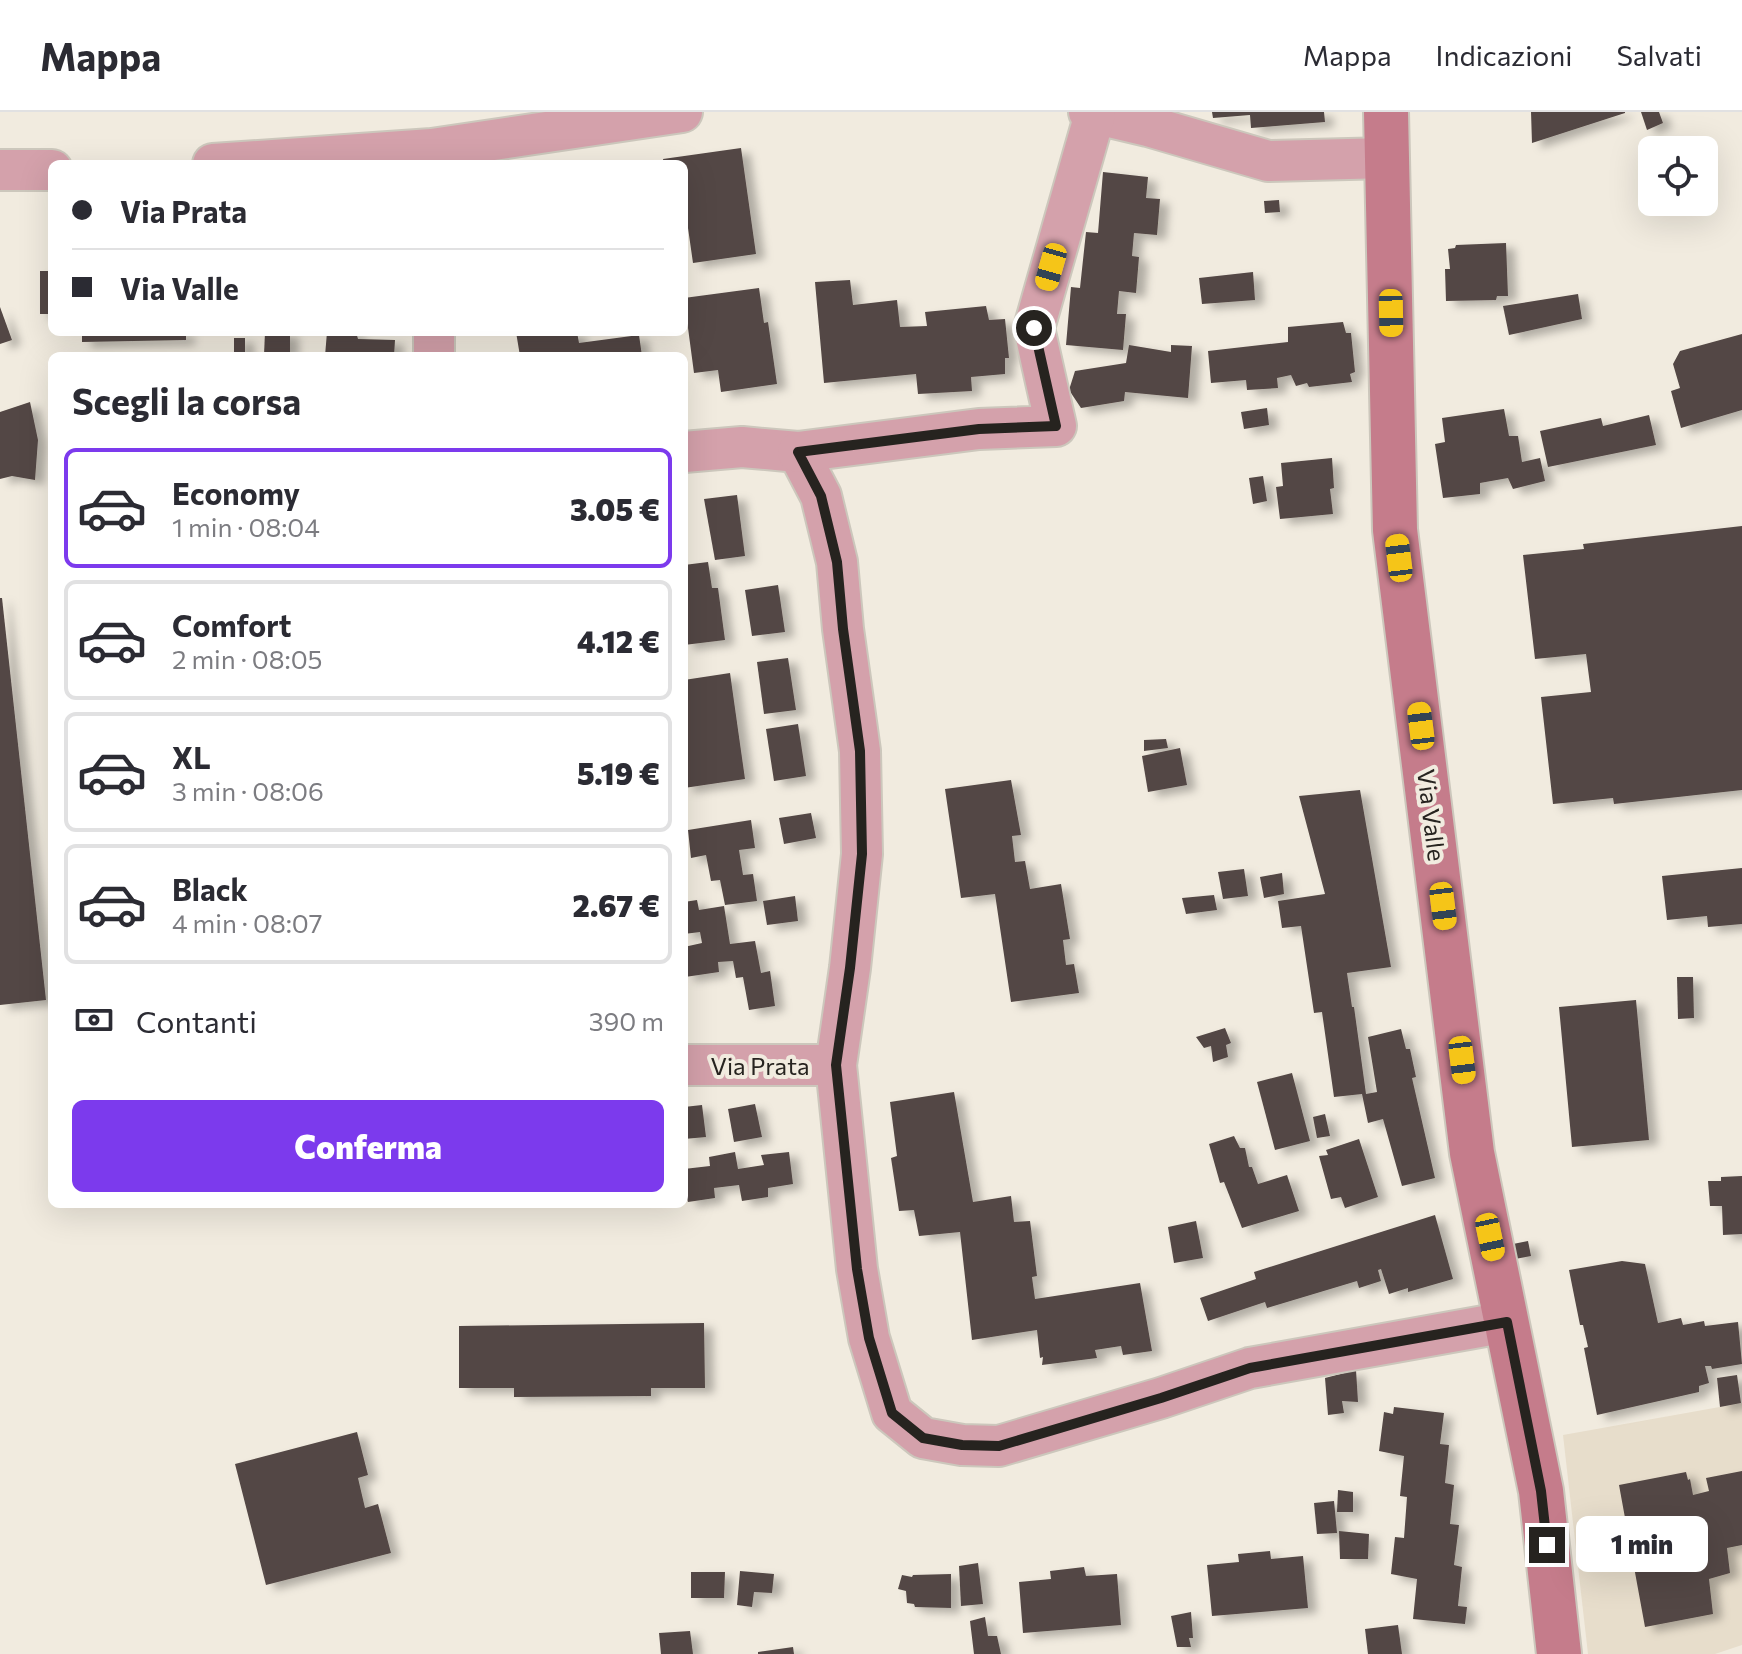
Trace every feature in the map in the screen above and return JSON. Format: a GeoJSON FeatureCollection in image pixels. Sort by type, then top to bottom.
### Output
{"type":"FeatureCollection","features":[{"type":"Feature","properties":{"kind":"street"},"geometry":{"type":"LineString","coordinates":[[322,160],[432,156],[682,112]]}},
{"type":"Feature","properties":{"kind":"street","name":"Via Valle"},"geometry":{"type":"LineString","coordinates":[[1386,112],[1395,530],[1472,1153],[1541,1491],[1559,1654]]}},
{"type":"Feature","properties":{"kind":"street"},"geometry":{"type":"LineString","coordinates":[[688,452],[742,447],[798,452],[979,429],[1056,426],[1034,328],[1112,115],[1268,161],[1388,158]]}},
{"type":"Feature","properties":{"kind":"street"},"geometry":{"type":"LineString","coordinates":[[0,170],[48,170]]}},
{"type":"Feature","properties":{"kind":"street"},"geometry":{"type":"LineString","coordinates":[[798,452],[821,496],[837,562],[860,751],[862,854],[836,1065],[857,1269],[869,1338],[892,1413],[923,1438],[962,1445],[999,1446],[1250,1368],[1507,1322]]}},
{"type":"Feature","properties":{"kind":"street","name":"Via Prata"},"geometry":{"type":"LineString","coordinates":[[688,1065],[836,1065]]}},
{"type":"Feature","properties":{"kind":"shaded area"},"geometry":{"type":"Polygon","coordinates":[[[1742,1403],[1742,1645],[1715,1654],[1588,1654],[1563,1435],[1742,1403]]]}},
{"type":"Feature","properties":{"kind":"building"},"geometry":{"type":"Polygon","coordinates":[[[1212,112],[1324,112],[1325,122],[1251,128],[1250,115],[1213,118],[1212,112]]]}},
{"type":"Feature","properties":{"kind":"building"},"geometry":{"type":"Polygon","coordinates":[[[1531,112],[1625,112],[1625,113],[1532,143],[1531,112]]]}},
{"type":"Feature","properties":{"kind":"building"},"geometry":{"type":"Polygon","coordinates":[[[1641,112],[1659,112],[1663,123],[1647,130],[1641,112]]]}},
{"type":"Feature","properties":{"kind":"building"},"geometry":{"type":"Polygon","coordinates":[[[741,148],[756,254],[693,263],[688,228],[688,160],[663,159],[741,148]]]}},
{"type":"Feature","properties":{"kind":"building"},"geometry":{"type":"Polygon","coordinates":[[[1103,172],[1148,177],[1146,198],[1160,199],[1157,235],[1134,233],[1132,256],[1139,257],[1136,293],[1119,291],[1117,314],[1126,314],[1123,350],[1066,345],[1071,287],[1080,288],[1086,232],[1098,233],[1103,172]]]}},
{"type":"Feature","properties":{"kind":"building"},"geometry":{"type":"Polygon","coordinates":[[[1279,200],[1280,212],[1265,213],[1264,201],[1279,200]]]}},
{"type":"Feature","properties":{"kind":"building"},"geometry":{"type":"Polygon","coordinates":[[[1506,243],[1508,296],[1497,296],[1496,300],[1446,301],[1445,269],[1450,269],[1448,249],[1456,245],[1506,243]]]}},
{"type":"Feature","properties":{"kind":"building"},"geometry":{"type":"Polygon","coordinates":[[[40,271],[48,271],[48,314],[40,314],[40,271]]]}},
{"type":"Feature","properties":{"kind":"building"},"geometry":{"type":"Polygon","coordinates":[[[1253,272],[1255,300],[1202,304],[1199,278],[1253,272]]]}},
{"type":"Feature","properties":{"kind":"building"},"geometry":{"type":"Polygon","coordinates":[[[850,280],[853,305],[897,300],[900,327],[927,326],[925,312],[986,306],[989,320],[1005,319],[1009,358],[1005,358],[1005,374],[971,377],[972,391],[918,394],[916,374],[824,383],[815,282],[850,280]]]}},
{"type":"Feature","properties":{"kind":"building"},"geometry":{"type":"Polygon","coordinates":[[[759,288],[764,323],[768,322],[777,384],[721,392],[718,370],[694,373],[688,328],[688,297],[759,288]]]}},
{"type":"Feature","properties":{"kind":"building"},"geometry":{"type":"Polygon","coordinates":[[[1578,294],[1582,319],[1509,335],[1503,306],[1578,294]]]}},
{"type":"Feature","properties":{"kind":"building"},"geometry":{"type":"Polygon","coordinates":[[[0,307],[12,340],[0,344],[0,307]]]}},
{"type":"Feature","properties":{"kind":"building"},"geometry":{"type":"Polygon","coordinates":[[[1343,322],[1346,333],[1351,333],[1355,372],[1350,374],[1352,382],[1296,386],[1291,375],[1277,378],[1278,388],[1247,390],[1246,380],[1211,383],[1208,351],[1288,342],[1288,327],[1343,322]]]}},
{"type":"Feature","properties":{"kind":"building"},"geometry":{"type":"Polygon","coordinates":[[[1742,334],[1742,410],[1681,428],[1671,391],[1680,388],[1673,364],[1680,351],[1742,334]]]}},
{"type":"Feature","properties":{"kind":"building"},"geometry":{"type":"Polygon","coordinates":[[[82,336],[186,336],[186,340],[82,342],[82,336]]]}},
{"type":"Feature","properties":{"kind":"building"},"geometry":{"type":"Polygon","coordinates":[[[265,336],[290,336],[290,352],[264,352],[265,336]]]}},
{"type":"Feature","properties":{"kind":"building"},"geometry":{"type":"Polygon","coordinates":[[[327,336],[395,340],[394,352],[325,352],[327,336]]]}},
{"type":"Feature","properties":{"kind":"building"},"geometry":{"type":"Polygon","coordinates":[[[517,336],[578,336],[579,343],[639,336],[641,352],[519,352],[517,336]]]}},
{"type":"Feature","properties":{"kind":"building"},"geometry":{"type":"Polygon","coordinates":[[[234,338],[245,338],[245,352],[234,352],[234,338]]]}},
{"type":"Feature","properties":{"kind":"building"},"geometry":{"type":"Polygon","coordinates":[[[1129,345],[1171,352],[1171,345],[1192,346],[1188,398],[1125,392],[1124,401],[1081,408],[1069,390],[1075,371],[1126,363],[1129,345]]]}},
{"type":"Feature","properties":{"kind":"building"},"geometry":{"type":"Polygon","coordinates":[[[30,402],[38,440],[35,480],[12,476],[0,479],[0,412],[30,402]]]}},
{"type":"Feature","properties":{"kind":"building"},"geometry":{"type":"Polygon","coordinates":[[[1267,408],[1269,425],[1244,429],[1241,412],[1267,408]]]}},
{"type":"Feature","properties":{"kind":"building"},"geometry":{"type":"Polygon","coordinates":[[[1504,409],[1509,436],[1518,436],[1522,462],[1540,458],[1545,481],[1513,489],[1508,478],[1480,483],[1480,494],[1443,498],[1435,444],[1445,442],[1442,418],[1504,409]]]}},
{"type":"Feature","properties":{"kind":"building"},"geometry":{"type":"Polygon","coordinates":[[[1649,415],[1656,445],[1548,467],[1540,431],[1601,418],[1603,426],[1649,415]]]}},
{"type":"Feature","properties":{"kind":"building"},"geometry":{"type":"Polygon","coordinates":[[[1332,458],[1334,488],[1330,489],[1333,514],[1280,519],[1276,487],[1283,486],[1281,463],[1332,458]]]}},
{"type":"Feature","properties":{"kind":"building"},"geometry":{"type":"Polygon","coordinates":[[[1263,476],[1267,501],[1253,504],[1249,478],[1263,476]]]}},
{"type":"Feature","properties":{"kind":"building"},"geometry":{"type":"Polygon","coordinates":[[[737,495],[745,556],[715,560],[704,499],[737,495]]]}},
{"type":"Feature","properties":{"kind":"building"},"geometry":{"type":"Polygon","coordinates":[[[1742,526],[1742,790],[1614,804],[1613,798],[1553,804],[1541,697],[1591,692],[1586,654],[1535,659],[1523,555],[1584,549],[1583,544],[1742,526]]]}},
{"type":"Feature","properties":{"kind":"building"},"geometry":{"type":"Polygon","coordinates":[[[708,562],[712,588],[718,588],[725,640],[688,645],[688,564],[708,562]]]}},
{"type":"Feature","properties":{"kind":"building"},"geometry":{"type":"Polygon","coordinates":[[[778,585],[785,632],[752,636],[745,590],[778,585]]]}},
{"type":"Feature","properties":{"kind":"building"},"geometry":{"type":"Polygon","coordinates":[[[0,598],[46,1000],[0,1005],[0,598]]]}},
{"type":"Feature","properties":{"kind":"building"},"geometry":{"type":"Polygon","coordinates":[[[788,658],[796,710],[764,714],[757,662],[788,658]]]}},
{"type":"Feature","properties":{"kind":"building"},"geometry":{"type":"Polygon","coordinates":[[[730,673],[745,779],[688,787],[688,679],[730,673]]]}},
{"type":"Feature","properties":{"kind":"building"},"geometry":{"type":"Polygon","coordinates":[[[798,724],[806,776],[774,781],[766,729],[798,724]]]}},
{"type":"Feature","properties":{"kind":"building"},"geometry":{"type":"Polygon","coordinates":[[[1166,739],[1168,748],[1144,751],[1144,740],[1166,739]]]}},
{"type":"Feature","properties":{"kind":"building"},"geometry":{"type":"Polygon","coordinates":[[[1180,748],[1187,785],[1148,792],[1142,756],[1180,748]]]}},
{"type":"Feature","properties":{"kind":"building"},"geometry":{"type":"Polygon","coordinates":[[[1011,780],[1021,835],[1012,836],[1015,862],[1025,861],[1030,889],[1061,884],[1070,939],[1063,940],[1066,965],[1074,964],[1079,993],[1011,1002],[995,894],[961,898],[945,789],[1011,780]]]}},
{"type":"Feature","properties":{"kind":"building"},"geometry":{"type":"Polygon","coordinates":[[[1360,790],[1391,967],[1347,973],[1366,1094],[1377,1092],[1368,1037],[1401,1029],[1406,1049],[1410,1049],[1416,1077],[1412,1078],[1435,1178],[1402,1186],[1383,1119],[1368,1123],[1362,1094],[1334,1097],[1322,1012],[1314,1013],[1301,926],[1282,928],[1278,901],[1325,894],[1299,796],[1360,790]]]}},
{"type":"Feature","properties":{"kind":"building"},"geometry":{"type":"Polygon","coordinates":[[[811,813],[816,838],[784,844],[779,818],[811,813]]]}},
{"type":"Feature","properties":{"kind":"building"},"geometry":{"type":"Polygon","coordinates":[[[751,820],[755,848],[739,850],[743,875],[753,874],[757,901],[725,905],[720,880],[711,881],[706,855],[691,858],[688,830],[751,820]]]}},
{"type":"Feature","properties":{"kind":"building"},"geometry":{"type":"Polygon","coordinates":[[[1742,868],[1742,924],[1708,927],[1707,916],[1667,920],[1662,876],[1742,868]]]}},
{"type":"Feature","properties":{"kind":"building"},"geometry":{"type":"Polygon","coordinates":[[[1244,869],[1248,896],[1223,899],[1218,872],[1244,869]]]}},
{"type":"Feature","properties":{"kind":"building"},"geometry":{"type":"Polygon","coordinates":[[[1282,873],[1284,894],[1264,898],[1260,877],[1282,873]]]}},
{"type":"Feature","properties":{"kind":"building"},"geometry":{"type":"Polygon","coordinates":[[[1214,895],[1217,910],[1186,914],[1182,898],[1214,895]]]}},
{"type":"Feature","properties":{"kind":"building"},"geometry":{"type":"Polygon","coordinates":[[[795,896],[798,921],[767,925],[763,901],[795,896]]]}},
{"type":"Feature","properties":{"kind":"building"},"geometry":{"type":"Polygon","coordinates":[[[697,900],[699,910],[724,906],[730,944],[755,941],[761,973],[770,971],[775,1006],[749,1010],[743,977],[736,978],[733,961],[718,962],[719,972],[688,977],[688,946],[702,943],[700,932],[688,934],[688,901],[697,900]]]}},
{"type":"Feature","properties":{"kind":"building"},"geometry":{"type":"Polygon","coordinates":[[[1677,977],[1693,977],[1694,1018],[1678,1019],[1677,977]]]}},
{"type":"Feature","properties":{"kind":"building"},"geometry":{"type":"Polygon","coordinates":[[[1636,1000],[1649,1140],[1572,1147],[1559,1007],[1636,1000]]]}},
{"type":"Feature","properties":{"kind":"building"},"geometry":{"type":"Polygon","coordinates":[[[1225,1028],[1231,1043],[1226,1045],[1228,1057],[1213,1062],[1211,1046],[1204,1048],[1196,1037],[1225,1028]]]}},
{"type":"Feature","properties":{"kind":"building"},"geometry":{"type":"Polygon","coordinates":[[[1292,1073],[1310,1141],[1275,1150],[1257,1082],[1292,1073]]]}},
{"type":"Feature","properties":{"kind":"building"},"geometry":{"type":"Polygon","coordinates":[[[954,1092],[973,1202],[1011,1196],[1014,1222],[1030,1221],[1037,1276],[1032,1277],[1035,1299],[1140,1283],[1152,1351],[1123,1355],[1121,1346],[1095,1350],[1097,1358],[1042,1365],[1037,1330],[972,1340],[960,1232],[919,1236],[914,1210],[899,1211],[891,1158],[897,1156],[890,1102],[954,1092]]]}},
{"type":"Feature","properties":{"kind":"building"},"geometry":{"type":"Polygon","coordinates":[[[755,1104],[762,1137],[734,1142],[728,1109],[755,1104]]]}},
{"type":"Feature","properties":{"kind":"building"},"geometry":{"type":"Polygon","coordinates":[[[702,1105],[706,1137],[688,1139],[688,1107],[702,1105]]]}},
{"type":"Feature","properties":{"kind":"building"},"geometry":{"type":"Polygon","coordinates":[[[1325,1114],[1330,1136],[1317,1138],[1313,1117],[1325,1114]]]}},
{"type":"Feature","properties":{"kind":"building"},"geometry":{"type":"Polygon","coordinates":[[[1234,1136],[1240,1148],[1245,1148],[1249,1167],[1252,1167],[1258,1184],[1287,1175],[1299,1211],[1242,1228],[1224,1182],[1220,1183],[1209,1144],[1234,1136]]]}},
{"type":"Feature","properties":{"kind":"building"},"geometry":{"type":"Polygon","coordinates":[[[1359,1139],[1378,1197],[1345,1208],[1341,1197],[1331,1199],[1319,1156],[1328,1155],[1326,1150],[1359,1139]]]}},
{"type":"Feature","properties":{"kind":"building"},"geometry":{"type":"Polygon","coordinates":[[[735,1152],[738,1169],[764,1165],[761,1155],[789,1152],[793,1184],[768,1188],[768,1197],[742,1201],[739,1185],[714,1188],[715,1198],[688,1202],[688,1169],[710,1166],[709,1157],[735,1152]]]}},
{"type":"Feature","properties":{"kind":"building"},"geometry":{"type":"Polygon","coordinates":[[[1742,1176],[1742,1234],[1723,1235],[1722,1206],[1710,1206],[1708,1181],[1742,1176]]]}},
{"type":"Feature","properties":{"kind":"building"},"geometry":{"type":"Polygon","coordinates":[[[1435,1215],[1453,1279],[1389,1294],[1381,1269],[1378,1270],[1381,1281],[1359,1288],[1357,1281],[1267,1308],[1265,1302],[1208,1321],[1200,1298],[1256,1279],[1254,1272],[1435,1215]]]}},
{"type":"Feature","properties":{"kind":"building"},"geometry":{"type":"Polygon","coordinates":[[[1196,1221],[1203,1258],[1174,1263],[1168,1227],[1196,1221]]]}},
{"type":"Feature","properties":{"kind":"building"},"geometry":{"type":"Polygon","coordinates":[[[1528,1241],[1531,1256],[1515,1259],[1513,1244],[1528,1241]]]}},
{"type":"Feature","properties":{"kind":"building"},"geometry":{"type":"Polygon","coordinates":[[[1622,1261],[1645,1264],[1658,1323],[1681,1318],[1683,1325],[1704,1321],[1705,1326],[1738,1322],[1742,1364],[1712,1369],[1705,1366],[1709,1383],[1699,1386],[1699,1392],[1597,1415],[1584,1348],[1588,1347],[1583,1325],[1580,1325],[1569,1270],[1622,1261]]]}},
{"type":"Feature","properties":{"kind":"building"},"geometry":{"type":"Polygon","coordinates":[[[704,1323],[705,1388],[651,1388],[651,1396],[514,1397],[514,1388],[459,1388],[459,1326],[704,1323]]]}},
{"type":"Feature","properties":{"kind":"building"},"geometry":{"type":"Polygon","coordinates":[[[1356,1370],[1358,1402],[1342,1401],[1344,1413],[1328,1415],[1325,1378],[1356,1370]]]}},
{"type":"Feature","properties":{"kind":"building"},"geometry":{"type":"Polygon","coordinates":[[[1737,1375],[1741,1403],[1720,1407],[1717,1378],[1737,1375]]]}},
{"type":"Feature","properties":{"kind":"building"},"geometry":{"type":"Polygon","coordinates":[[[1394,1407],[1444,1413],[1440,1444],[1449,1445],[1445,1483],[1454,1485],[1450,1524],[1459,1525],[1454,1565],[1462,1567],[1458,1606],[1467,1607],[1465,1624],[1413,1619],[1417,1579],[1391,1574],[1395,1537],[1404,1538],[1407,1497],[1400,1496],[1404,1456],[1379,1451],[1384,1412],[1393,1414],[1394,1407]]]}},
{"type":"Feature","properties":{"kind":"building"},"geometry":{"type":"Polygon","coordinates":[[[357,1432],[368,1475],[358,1478],[365,1508],[378,1504],[391,1553],[266,1585],[235,1464],[357,1432]]]}},
{"type":"Feature","properties":{"kind":"building"},"geometry":{"type":"Polygon","coordinates":[[[1742,1471],[1742,1545],[1727,1548],[1730,1573],[1709,1579],[1713,1614],[1645,1627],[1619,1485],[1686,1472],[1693,1495],[1709,1491],[1706,1478],[1742,1471]]]}},
{"type":"Feature","properties":{"kind":"building"},"geometry":{"type":"Polygon","coordinates":[[[1338,1490],[1353,1492],[1353,1512],[1337,1512],[1338,1490]]]}},
{"type":"Feature","properties":{"kind":"building"},"geometry":{"type":"Polygon","coordinates":[[[1334,1501],[1337,1533],[1317,1534],[1314,1503],[1334,1501]]]}},
{"type":"Feature","properties":{"kind":"building"},"geometry":{"type":"Polygon","coordinates":[[[1339,1531],[1369,1534],[1368,1559],[1340,1559],[1339,1531]]]}},
{"type":"Feature","properties":{"kind":"building"},"geometry":{"type":"Polygon","coordinates":[[[1270,1551],[1271,1559],[1303,1556],[1308,1608],[1212,1616],[1207,1565],[1239,1562],[1238,1554],[1270,1551]]]}},
{"type":"Feature","properties":{"kind":"building"},"geometry":{"type":"Polygon","coordinates":[[[978,1563],[983,1604],[961,1606],[959,1566],[978,1563]]]}},
{"type":"Feature","properties":{"kind":"building"},"geometry":{"type":"Polygon","coordinates":[[[1084,1567],[1086,1576],[1117,1574],[1121,1625],[1023,1633],[1019,1582],[1051,1579],[1050,1571],[1084,1567]]]}},
{"type":"Feature","properties":{"kind":"building"},"geometry":{"type":"Polygon","coordinates":[[[740,1571],[774,1574],[772,1593],[754,1592],[752,1607],[737,1605],[740,1571]]]}},
{"type":"Feature","properties":{"kind":"building"},"geometry":{"type":"Polygon","coordinates":[[[691,1572],[725,1572],[724,1598],[691,1598],[691,1572]]]}},
{"type":"Feature","properties":{"kind":"building"},"geometry":{"type":"Polygon","coordinates":[[[951,1574],[951,1608],[915,1607],[907,1603],[906,1591],[898,1589],[902,1575],[951,1574]]]}},
{"type":"Feature","properties":{"kind":"building"},"geometry":{"type":"Polygon","coordinates":[[[1191,1612],[1191,1647],[1177,1647],[1171,1616],[1191,1612]]]}},
{"type":"Feature","properties":{"kind":"building"},"geometry":{"type":"Polygon","coordinates":[[[985,1617],[988,1636],[997,1636],[1001,1654],[974,1654],[970,1621],[985,1617]]]}},
{"type":"Feature","properties":{"kind":"building"},"geometry":{"type":"Polygon","coordinates":[[[1398,1625],[1402,1654],[1368,1654],[1365,1629],[1398,1625]]]}},
{"type":"Feature","properties":{"kind":"building"},"geometry":{"type":"Polygon","coordinates":[[[690,1631],[693,1654],[661,1654],[659,1633],[690,1631]]]}},
{"type":"Feature","properties":{"kind":"building"},"geometry":{"type":"Polygon","coordinates":[[[793,1647],[794,1654],[758,1654],[758,1652],[793,1647]]]}},
{"type":"Feature","properties":{"kind":"route"},"geometry":{"type":"LineString","coordinates":[[1034,328],[1056,426],[979,429],[798,452],[821,496],[837,562],[860,751],[862,854],[836,1065],[857,1269],[869,1338],[892,1413],[923,1438],[962,1445],[999,1446],[1250,1368],[1507,1322],[1541,1491],[1547,1545]]}}]}
